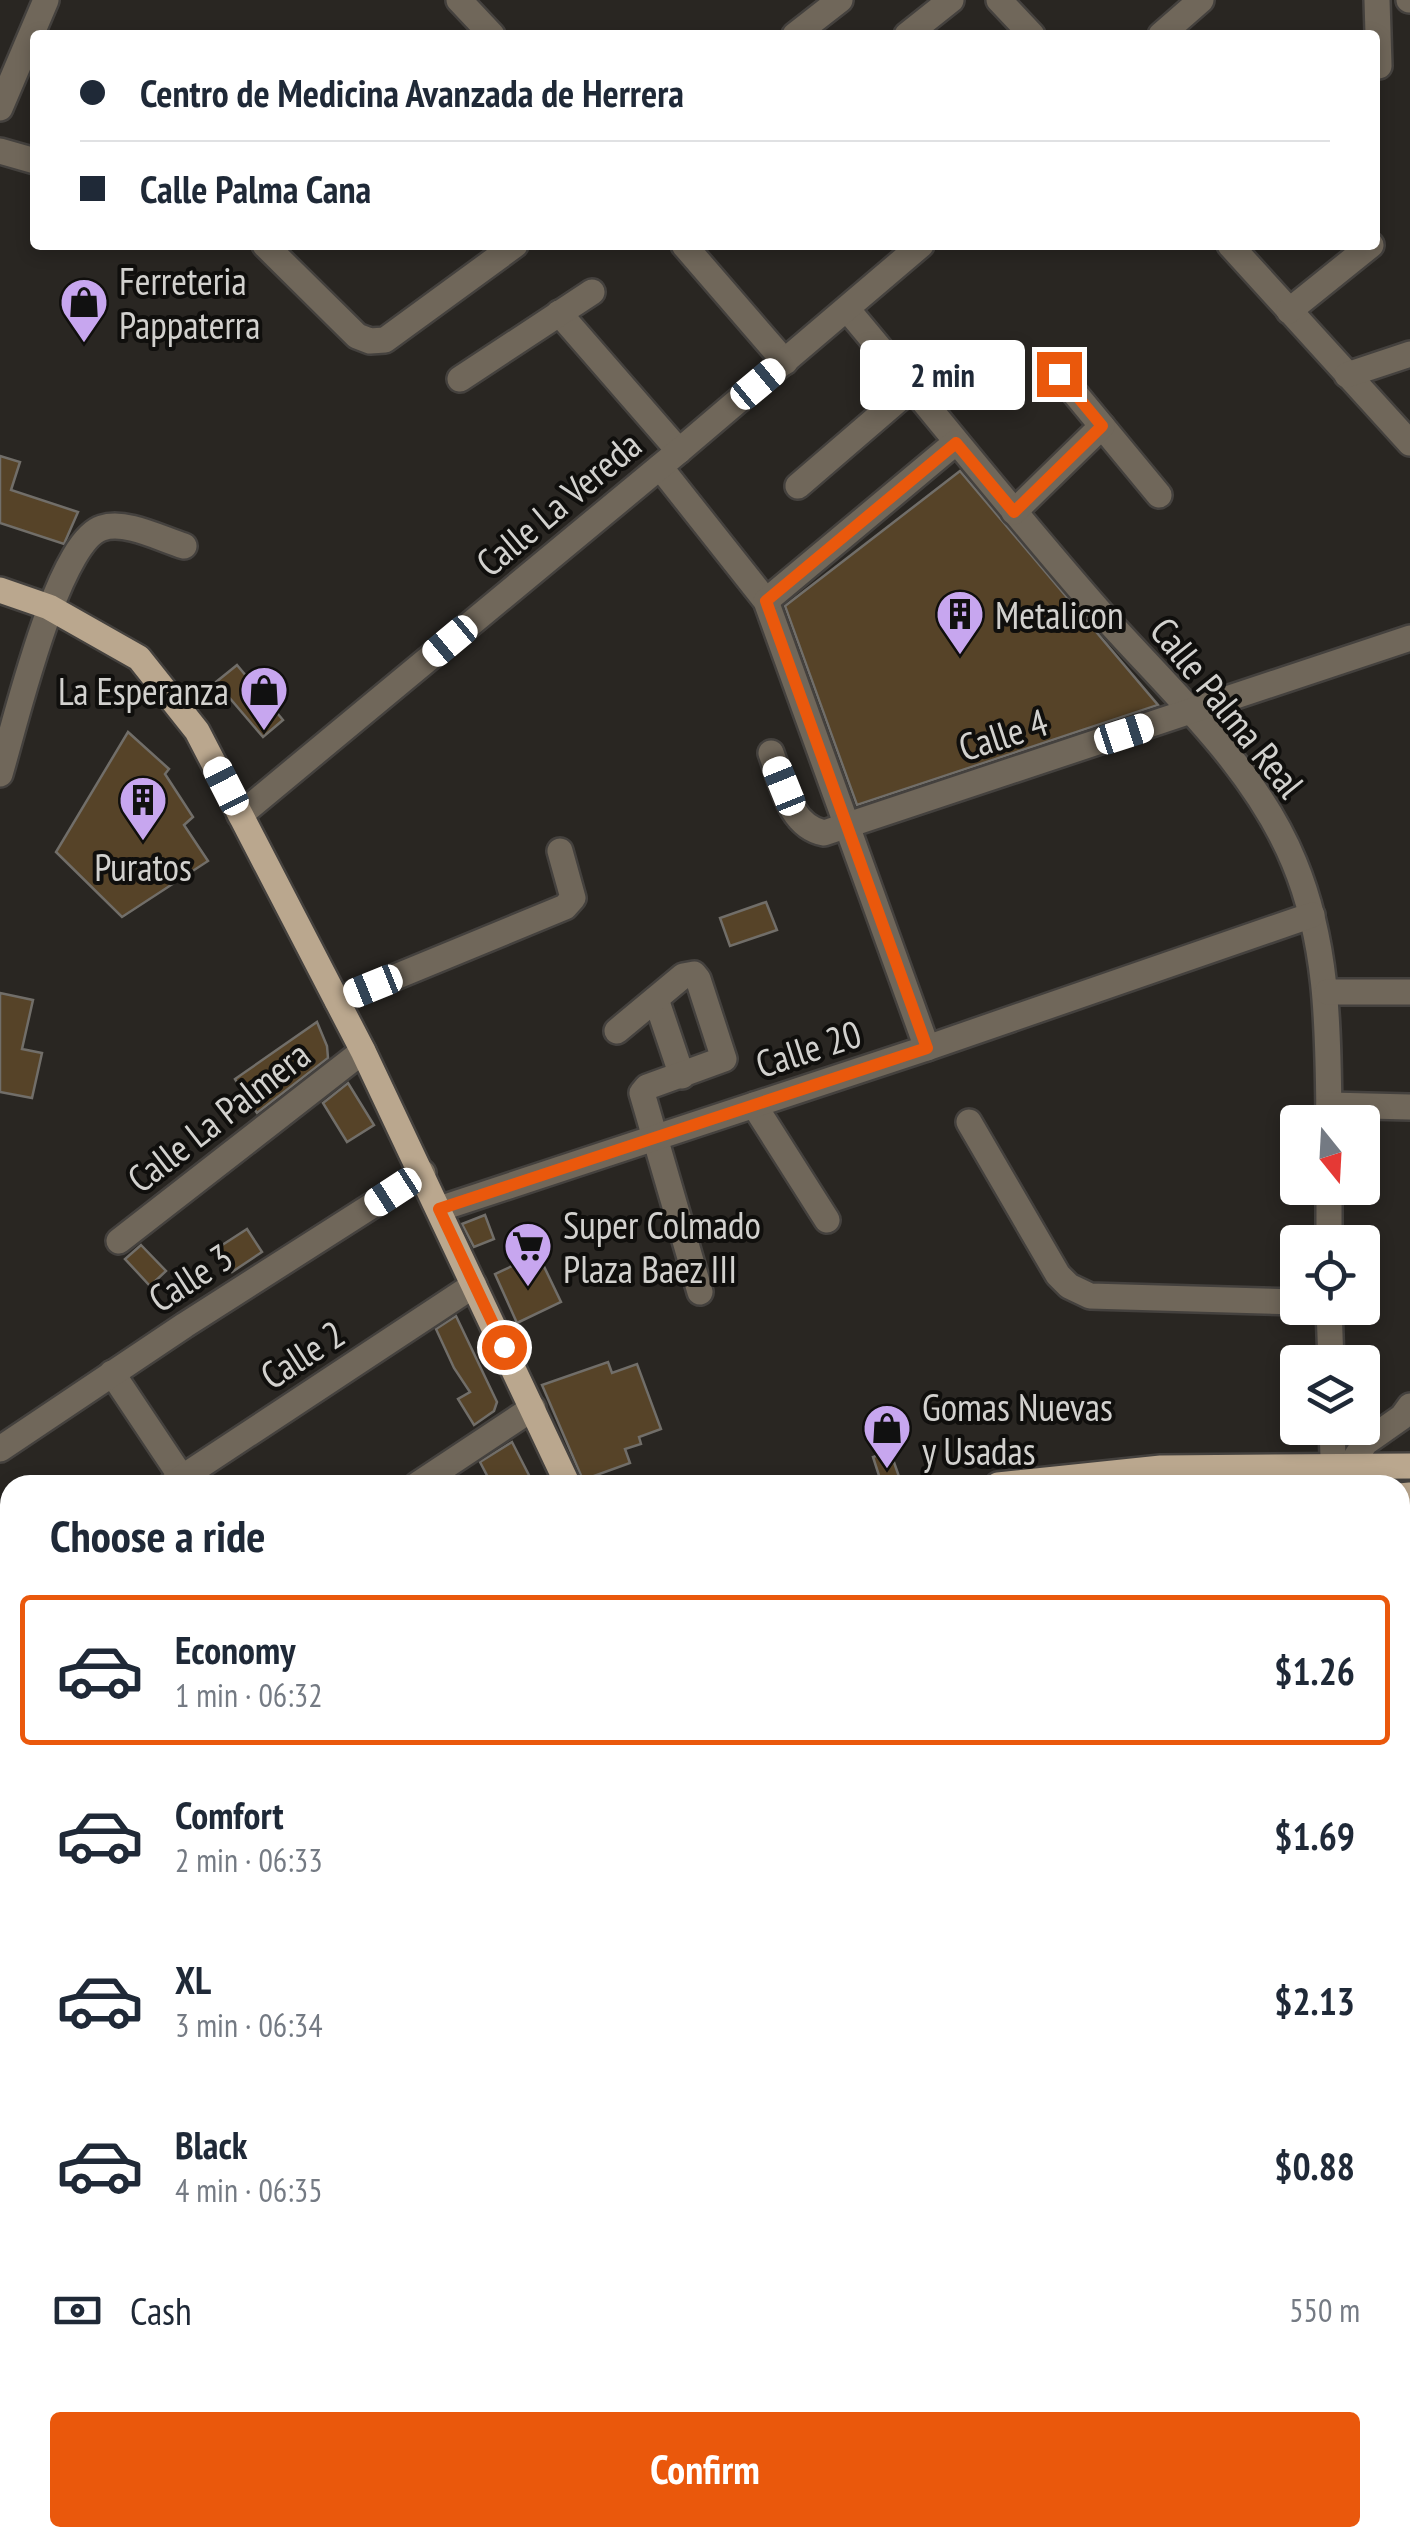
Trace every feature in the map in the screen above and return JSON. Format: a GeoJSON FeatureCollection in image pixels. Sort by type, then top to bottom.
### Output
{"type":"FeatureCollection","features":[{"type":"Feature","properties":{"kind":"main road"},"geometry":{"type":"LineString","coordinates":[[0,590],[49,607],[139,658],[197,731],[363,1051],[564,1475]]}},
{"type":"Feature","properties":{"kind":"main road"},"geometry":{"type":"LineString","coordinates":[[1094,1475],[1161,1468],[1339,1474],[1410,1466]]}},
{"type":"Feature","properties":{"kind":"street"},"geometry":{"type":"LineString","coordinates":[[33,30],[46,0]]}},
{"type":"Feature","properties":{"kind":"street"},"geometry":{"type":"LineString","coordinates":[[801,30],[840,0]]}},
{"type":"Feature","properties":{"kind":"street"},"geometry":{"type":"LineString","coordinates":[[913,30],[951,0]]}},
{"type":"Feature","properties":{"kind":"street"},"geometry":{"type":"LineString","coordinates":[[999,0],[1027,30]]}},
{"type":"Feature","properties":{"kind":"street"},"geometry":{"type":"LineString","coordinates":[[1167,30],[1201,0]]}},
{"type":"Feature","properties":{"kind":"street"},"geometry":{"type":"LineString","coordinates":[[1377,0],[1378,30]]}},
{"type":"Feature","properties":{"kind":"street"},"geometry":{"type":"LineString","coordinates":[[467,2],[488,30]]}},
{"type":"Feature","properties":{"kind":"street"},"geometry":{"type":"LineString","coordinates":[[0,108],[30,38]]}},
{"type":"Feature","properties":{"kind":"street"},"geometry":{"type":"LineString","coordinates":[[0,150],[30,159]]}},
{"type":"Feature","properties":{"kind":"street"},"geometry":{"type":"LineString","coordinates":[[270,250],[357,336],[370,341],[385,340],[508,250]]}},
{"type":"Feature","properties":{"kind":"street"},"geometry":{"type":"LineString","coordinates":[[688,250],[785,362]]}},
{"type":"Feature","properties":{"kind":"street","name":"Calle La Vereda"},"geometry":{"type":"LineString","coordinates":[[240,814],[670,459],[915,250]]}},
{"type":"Feature","properties":{"kind":"street"},"geometry":{"type":"LineString","coordinates":[[1237,250],[1410,443]]}},
{"type":"Feature","properties":{"kind":"street"},"geometry":{"type":"LineString","coordinates":[[1289,312],[1365,250]]}},
{"type":"Feature","properties":{"kind":"street"},"geometry":{"type":"LineString","coordinates":[[460,379],[592,292]]}},
{"type":"Feature","properties":{"kind":"street","name":"Calle Palma Real"},"geometry":{"type":"LineString","coordinates":[[847,310],[1102,614],[1194,711],[1276,822],[1296,864],[1312,915],[1327,992],[1329,1105]]}},
{"type":"Feature","properties":{"kind":"street"},"geometry":{"type":"LineString","coordinates":[[559,314],[670,459],[766,601],[927,1048]]}},
{"type":"Feature","properties":{"kind":"street"},"geometry":{"type":"LineString","coordinates":[[1348,375],[1410,354]]}},
{"type":"Feature","properties":{"kind":"street"},"geometry":{"type":"LineString","coordinates":[[1059,374],[1159,494]]}},
{"type":"Feature","properties":{"kind":"street"},"geometry":{"type":"LineString","coordinates":[[798,486],[913,387]]}},
{"type":"Feature","properties":{"kind":"street"},"geometry":{"type":"LineString","coordinates":[[1014,512],[1102,426]]}},
{"type":"Feature","properties":{"kind":"street"},"geometry":{"type":"LineString","coordinates":[[766,601],[956,443]]}},
{"type":"Feature","properties":{"kind":"street"},"geometry":{"type":"LineString","coordinates":[[0,774],[49,607],[84,542],[99,528],[119,526],[184,546]]}},
{"type":"Feature","properties":{"kind":"street","name":"Calle 4"},"geometry":{"type":"LineString","coordinates":[[847,825],[1410,638]]}},
{"type":"Feature","properties":{"kind":"street"},"geometry":{"type":"LineString","coordinates":[[771,753],[802,824],[824,833],[847,825]]}},
{"type":"Feature","properties":{"kind":"street"},"geometry":{"type":"LineString","coordinates":[[338,1001],[565,907],[573,898],[560,851]]}},
{"type":"Feature","properties":{"kind":"street","name":"Calle 20"},"geometry":{"type":"LineString","coordinates":[[439,1209],[927,1048],[1312,915]]}},
{"type":"Feature","properties":{"kind":"street"},"geometry":{"type":"LineString","coordinates":[[617,1032],[683,976],[694,974],[724,1052],[720,1063],[648,1087],[642,1093],[700,1292]]}},
{"type":"Feature","properties":{"kind":"street"},"geometry":{"type":"LineString","coordinates":[[1327,992],[1410,992]]}},
{"type":"Feature","properties":{"kind":"street"},"geometry":{"type":"LineString","coordinates":[[656,999],[682,1076]]}},
{"type":"Feature","properties":{"kind":"street","name":"Calle La Palmera"},"geometry":{"type":"LineString","coordinates":[[119,1241],[363,1051]]}},
{"type":"Feature","properties":{"kind":"street"},"geometry":{"type":"LineString","coordinates":[[754,1105],[827,1220]]}},
{"type":"Feature","properties":{"kind":"street"},"geometry":{"type":"LineString","coordinates":[[1380,1110],[1410,1107]]}},
{"type":"Feature","properties":{"kind":"street"},"geometry":{"type":"LineString","coordinates":[[969,1122],[1058,1275],[1079,1292],[1090,1296],[1280,1301]]}},
{"type":"Feature","properties":{"kind":"street","name":"Calle 3"},"geometry":{"type":"LineString","coordinates":[[0,1449],[423,1173]]}},
{"type":"Feature","properties":{"kind":"street","name":"Calle 2"},"geometry":{"type":"LineString","coordinates":[[187,1475],[474,1285]]}},
{"type":"Feature","properties":{"kind":"street"},"geometry":{"type":"LineString","coordinates":[[112,1374],[172,1475]]}},
{"type":"Feature","properties":{"kind":"street"},"geometry":{"type":"LineString","coordinates":[[432,1475],[534,1408]]}},
{"type":"Feature","properties":{"kind":"street"},"geometry":{"type":"LineString","coordinates":[[1339,1474],[1366,1443],[1407,1413]]}},
{"type":"Feature","properties":{"kind":"street"},"geometry":{"type":"LineString","coordinates":[[1335,1445],[1339,1474]]}},
{"type":"Feature","properties":{"kind":"building"},"geometry":{"type":"Polygon","coordinates":[[[0,456],[20,462],[11,490],[78,512],[64,544],[0,523],[0,456]]]}},
{"type":"Feature","properties":{"kind":"building","name":"Metalicon"},"geometry":{"type":"Polygon","coordinates":[[[960,471],[1158,705],[857,805],[785,606],[960,471]]]}},
{"type":"Feature","properties":{"kind":"building"},"geometry":{"type":"Polygon","coordinates":[[[237,665],[283,720],[263,737],[216,682],[237,665]]]}},
{"type":"Feature","properties":{"kind":"building","name":"Puratos"},"geometry":{"type":"Polygon","coordinates":[[[128,732],[169,769],[165,774],[193,817],[184,825],[208,861],[122,917],[56,852],[128,732]]]}},
{"type":"Feature","properties":{"kind":"building"},"geometry":{"type":"Polygon","coordinates":[[[766,902],[777,930],[730,946],[720,918],[766,902]]]}},
{"type":"Feature","properties":{"kind":"building"},"geometry":{"type":"Polygon","coordinates":[[[0,993],[33,1000],[22,1049],[42,1053],[32,1098],[0,1092],[0,993]]]}},
{"type":"Feature","properties":{"kind":"building"},"geometry":{"type":"Polygon","coordinates":[[[317,1022],[328,1058],[257,1113],[235,1079],[317,1022]]]}},
{"type":"Feature","properties":{"kind":"building"},"geometry":{"type":"Polygon","coordinates":[[[348,1083],[374,1125],[347,1142],[323,1103],[348,1083]]]}},
{"type":"Feature","properties":{"kind":"building"},"geometry":{"type":"Polygon","coordinates":[[[485,1215],[494,1239],[474,1247],[462,1224],[485,1215]]]}},
{"type":"Feature","properties":{"kind":"building"},"geometry":{"type":"Polygon","coordinates":[[[247,1229],[262,1252],[232,1272],[216,1249],[247,1229]]]}},
{"type":"Feature","properties":{"kind":"building"},"geometry":{"type":"Polygon","coordinates":[[[141,1245],[166,1271],[150,1286],[125,1259],[141,1245]]]}},
{"type":"Feature","properties":{"kind":"building","name":"Super Colmado Plaza Baez III"},"geometry":{"type":"Polygon","coordinates":[[[538,1254],[561,1302],[517,1323],[495,1274],[538,1254]]]}},
{"type":"Feature","properties":{"kind":"building"},"geometry":{"type":"Polygon","coordinates":[[[456,1316],[497,1402],[494,1411],[474,1425],[458,1399],[470,1392],[436,1329],[456,1316]]]}},
{"type":"Feature","properties":{"kind":"building"},"geometry":{"type":"Polygon","coordinates":[[[608,1362],[612,1373],[637,1364],[661,1429],[639,1437],[641,1444],[625,1449],[630,1463],[597,1475],[581,1475],[542,1385],[608,1362]]]}},
{"type":"Feature","properties":{"kind":"building"},"geometry":{"type":"Polygon","coordinates":[[[512,1442],[529,1475],[487,1475],[480,1462],[512,1442]]]}},
{"type":"Feature","properties":{"kind":"building","name":"Gomas Nuevas y Usadas"},"geometry":{"type":"Polygon","coordinates":[[[890,1451],[898,1475],[879,1475],[873,1457],[890,1451]]]}},
{"type":"Feature","properties":{"kind":"place","name":"Ferreteria Pappaterra"},"geometry":{"type":"Point","coordinates":[84,344]}},
{"type":"Feature","properties":{"kind":"place","name":"Metalicon"},"geometry":{"type":"Point","coordinates":[960,656]}},
{"type":"Feature","properties":{"kind":"place","name":"La Esperanza"},"geometry":{"type":"Point","coordinates":[264,732]}},
{"type":"Feature","properties":{"kind":"place","name":"Puratos"},"geometry":{"type":"Point","coordinates":[143,842]}},
{"type":"Feature","properties":{"kind":"place","name":"Super Colmado Plaza Baez III"},"geometry":{"type":"Point","coordinates":[528,1288]}},
{"type":"Feature","properties":{"kind":"place","name":"Gomas Nuevas y Usadas"},"geometry":{"type":"Point","coordinates":[887,1470]}},
{"type":"Feature","properties":{"kind":"route"},"geometry":{"type":"LineString","coordinates":[[504,1347],[439,1209],[927,1048],[766,601],[956,443],[1014,512],[1102,426],[1059,374]]}}]}
